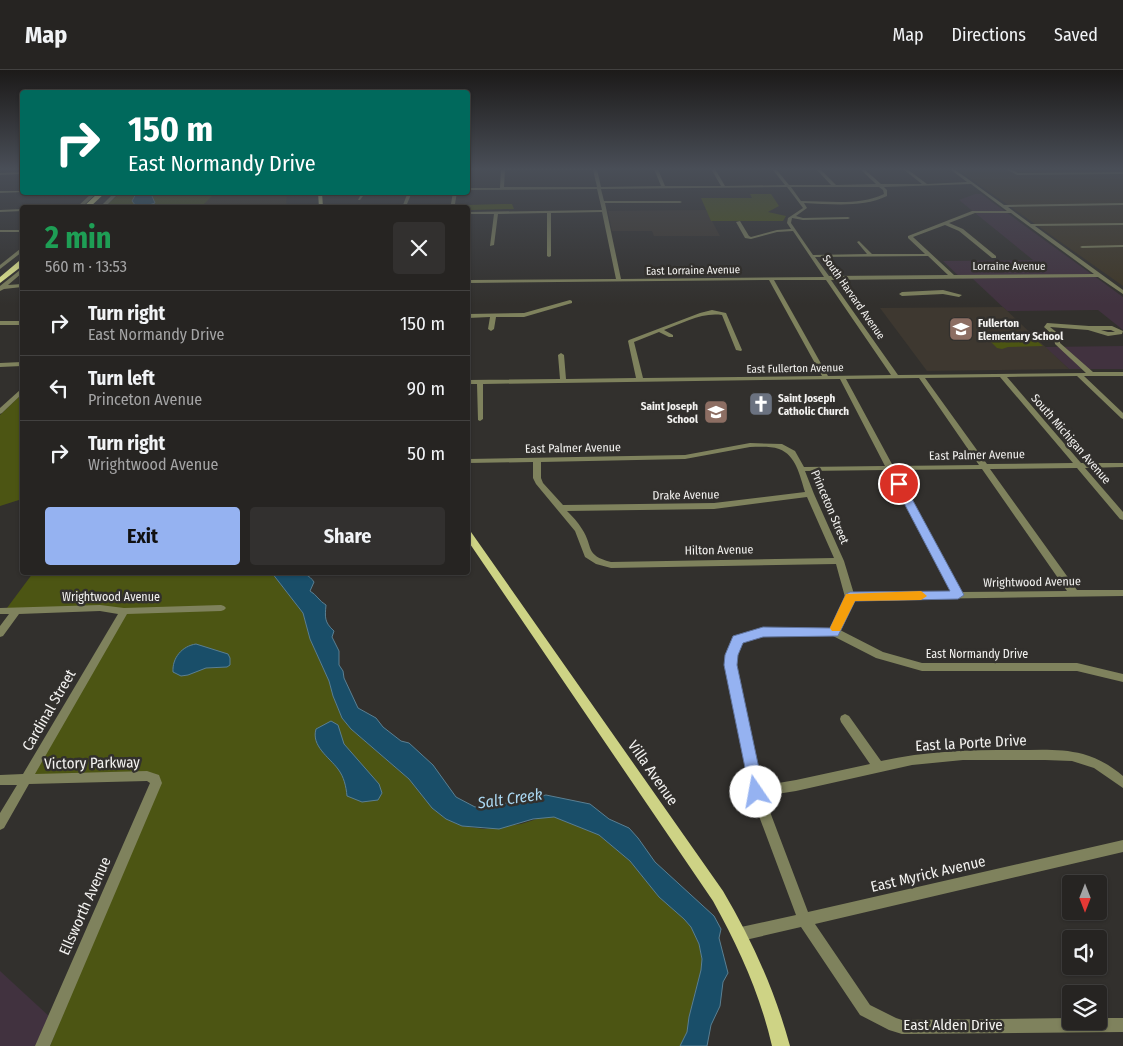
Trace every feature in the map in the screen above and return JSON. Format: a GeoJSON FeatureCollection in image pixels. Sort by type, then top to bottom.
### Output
{"type":"FeatureCollection","features":[{"type":"Feature","properties":{"kind":"highway"},"geometry":{"type":"LineString","coordinates":[[1,271],[20,257]]}},
{"type":"Feature","properties":{"kind":"highway"},"geometry":{"type":"LineString","coordinates":[[1,285],[20,265]]}},
{"type":"Feature","properties":{"kind":"main road","name":"Villa Avenue"},"geometry":{"type":"LineString","coordinates":[[470,537],[718,896],[741,934],[763,985],[782,1046]]}},
{"type":"Feature","properties":{"kind":"street"},"geometry":{"type":"LineString","coordinates":[[492,245],[496,215]]}},
{"type":"Feature","properties":{"kind":"street"},"geometry":{"type":"LineString","coordinates":[[549,215],[549,256]]}},
{"type":"Feature","properties":{"kind":"street"},"geometry":{"type":"LineString","coordinates":[[605,215],[619,280]]}},
{"type":"Feature","properties":{"kind":"street"},"geometry":{"type":"LineString","coordinates":[[792,217],[796,215]]}},
{"type":"Feature","properties":{"kind":"street"},"geometry":{"type":"LineString","coordinates":[[953,276],[910,237],[969,215]]}},
{"type":"Feature","properties":{"kind":"street"},"geometry":{"type":"LineString","coordinates":[[1016,215],[1123,292]]}},
{"type":"Feature","properties":{"kind":"street"},"geometry":{"type":"LineString","coordinates":[[792,217],[805,219],[848,218]]}},
{"type":"Feature","properties":{"kind":"street","name":"South Harvard Avenue"},"geometry":{"type":"LineString","coordinates":[[792,217],[788,221],[896,377]]}},
{"type":"Feature","properties":{"kind":"street"},"geometry":{"type":"LineString","coordinates":[[738,222],[749,240],[777,231],[794,230]]}},
{"type":"Feature","properties":{"kind":"street"},"geometry":{"type":"LineString","coordinates":[[945,223],[961,230],[994,257]]}},
{"type":"Feature","properties":{"kind":"street"},"geometry":{"type":"LineString","coordinates":[[1030,225],[1123,224]]}},
{"type":"Feature","properties":{"kind":"street"},"geometry":{"type":"LineString","coordinates":[[0,231],[20,230]]}},
{"type":"Feature","properties":{"kind":"street"},"geometry":{"type":"LineString","coordinates":[[859,242],[870,255]]}},
{"type":"Feature","properties":{"kind":"street"},"geometry":{"type":"LineString","coordinates":[[1082,246],[1123,246]]}},
{"type":"Feature","properties":{"kind":"street"},"geometry":{"type":"LineString","coordinates":[[1,271],[20,252]]}},
{"type":"Feature","properties":{"kind":"street"},"geometry":{"type":"LineString","coordinates":[[812,256],[929,255]]}},
{"type":"Feature","properties":{"kind":"street"},"geometry":{"type":"LineString","coordinates":[[0,257],[14,256]]}},
{"type":"Feature","properties":{"kind":"street"},"geometry":{"type":"LineString","coordinates":[[1,285],[20,272]]}},
{"type":"Feature","properties":{"kind":"street","name":"Lorraine Avenue"},"geometry":{"type":"LineString","coordinates":[[918,277],[1100,275]]}},
{"type":"Feature","properties":{"kind":"street"},"geometry":{"type":"LineString","coordinates":[[918,277],[923,282]]}},
{"type":"Feature","properties":{"kind":"street","name":"East Lorraine Avenue"},"geometry":{"type":"LineString","coordinates":[[470,282],[918,277]]}},
{"type":"Feature","properties":{"kind":"street"},"geometry":{"type":"LineString","coordinates":[[770,279],[826,378]]}},
{"type":"Feature","properties":{"kind":"street"},"geometry":{"type":"LineString","coordinates":[[1,285],[20,286]]}},
{"type":"Feature","properties":{"kind":"street"},"geometry":{"type":"LineString","coordinates":[[928,287],[932,293]]}},
{"type":"Feature","properties":{"kind":"street"},"geometry":{"type":"LineString","coordinates":[[902,294],[932,293],[959,295]]}},
{"type":"Feature","properties":{"kind":"street"},"geometry":{"type":"LineString","coordinates":[[470,316],[530,314],[570,302]]}},
{"type":"Feature","properties":{"kind":"street"},"geometry":{"type":"LineString","coordinates":[[640,380],[631,341],[706,313],[722,313],[727,320],[739,350]]}},
{"type":"Feature","properties":{"kind":"street"},"geometry":{"type":"LineString","coordinates":[[491,329],[494,316]]}},
{"type":"Feature","properties":{"kind":"street"},"geometry":{"type":"LineString","coordinates":[[0,323],[20,323]]}},
{"type":"Feature","properties":{"kind":"street"},"geometry":{"type":"LineString","coordinates":[[1090,328],[1060,324],[1049,324],[1047,327],[1057,335],[1057,343],[1090,374]]}},
{"type":"Feature","properties":{"kind":"street"},"geometry":{"type":"LineString","coordinates":[[658,330],[671,336]]}},
{"type":"Feature","properties":{"kind":"street"},"geometry":{"type":"LineString","coordinates":[[561,355],[563,380]]}},
{"type":"Feature","properties":{"kind":"street"},"geometry":{"type":"LineString","coordinates":[[0,365],[20,364]]}},
{"type":"Feature","properties":{"kind":"street","name":"East Fullerton Avenue"},"geometry":{"type":"LineString","coordinates":[[470,382],[1123,374]]}},
{"type":"Feature","properties":{"kind":"street"},"geometry":{"type":"LineString","coordinates":[[1080,375],[1123,417]]}},
{"type":"Feature","properties":{"kind":"street"},"geometry":{"type":"LineString","coordinates":[[922,376],[1074,594]]}},
{"type":"Feature","properties":{"kind":"street","name":"South Michigan Avenue"},"geometry":{"type":"LineString","coordinates":[[1002,376],[1123,516]]}},
{"type":"Feature","properties":{"kind":"street"},"geometry":{"type":"LineString","coordinates":[[842,378],[958,595]]}},
{"type":"Feature","properties":{"kind":"street"},"geometry":{"type":"LineString","coordinates":[[480,381],[480,419]]}},
{"type":"Feature","properties":{"kind":"street"},"geometry":{"type":"LineString","coordinates":[[0,412],[20,393]]}},
{"type":"Feature","properties":{"kind":"street","name":"East Palmer Avenue"},"geometry":{"type":"LineString","coordinates":[[470,461],[685,457],[742,446],[768,444]]}},
{"type":"Feature","properties":{"kind":"street","name":"Princeton Street"},"geometry":{"type":"LineString","coordinates":[[768,444],[779,446],[792,453],[801,469],[840,561],[850,597]]}},
{"type":"Feature","properties":{"kind":"street"},"geometry":{"type":"LineString","coordinates":[[537,460],[537,478],[562,508]]}},
{"type":"Feature","properties":{"kind":"street","name":"East Palmer Avenue"},"geometry":{"type":"LineString","coordinates":[[801,469],[1123,465]]}},
{"type":"Feature","properties":{"kind":"street","name":"Drake Avenue"},"geometry":{"type":"LineString","coordinates":[[562,508],[722,505],[810,494]]}},
{"type":"Feature","properties":{"kind":"street","name":"Hilton Avenue"},"geometry":{"type":"LineString","coordinates":[[562,508],[579,530],[588,555],[599,562],[616,565],[840,561]]}},
{"type":"Feature","properties":{"kind":"street","name":"Wrightwood Avenue"},"geometry":{"type":"LineString","coordinates":[[850,597],[1123,593]]}},
{"type":"Feature","properties":{"kind":"street"},"geometry":{"type":"LineString","coordinates":[[834,632],[850,597]]}},
{"type":"Feature","properties":{"kind":"street","name":"Wrightwood Avenue"},"geometry":{"type":"LineString","coordinates":[[0,611],[100,608],[124,611],[221,608]]}},
{"type":"Feature","properties":{"kind":"street"},"geometry":{"type":"LineString","coordinates":[[0,633],[17,610]]}},
{"type":"Feature","properties":{"kind":"street","name":"Cardinal Street"},"geometry":{"type":"LineString","coordinates":[[0,824],[124,611]]}},
{"type":"Feature","properties":{"kind":"street","name":"East Normandy Drive"},"geometry":{"type":"LineString","coordinates":[[747,637],[763,632],[834,632],[880,655],[922,667],[1077,667],[1123,678]]}},
{"type":"Feature","properties":{"kind":"street","name":"East Alden Drive"},"geometry":{"type":"LineString","coordinates":[[747,637],[738,640],[730,665],[756,792],[804,920],[864,1010],[894,1025],[912,1027],[1123,1025]]}},
{"type":"Feature","properties":{"kind":"street"},"geometry":{"type":"LineString","coordinates":[[845,719],[878,766]]}},
{"type":"Feature","properties":{"kind":"street","name":"East la Porte Drive"},"geometry":{"type":"LineString","coordinates":[[756,792],[810,785],[878,766],[913,760],[956,756],[1065,754],[1087,758],[1111,771],[1123,783]]}},
{"type":"Feature","properties":{"kind":"street","name":"Victory Parkway"},"geometry":{"type":"LineString","coordinates":[[0,780],[147,776],[155,779]]}},
{"type":"Feature","properties":{"kind":"street","name":"Ellsworth Avenue"},"geometry":{"type":"LineString","coordinates":[[42,1046],[155,788],[155,779]]}},
{"type":"Feature","properties":{"kind":"street","name":"East Myrick Avenue"},"geometry":{"type":"LineString","coordinates":[[741,934],[1123,846]]}},
{"type":"Feature","properties":{"kind":"shaded area"},"geometry":{"type":"Polygon","coordinates":[[[609,215],[708,215],[720,236],[654,236],[652,231],[612,231],[609,215]]]}},
{"type":"Feature","properties":{"kind":"shaded area"},"geometry":{"type":"Polygon","coordinates":[[[977,215],[1009,215],[1123,297],[1123,330],[1098,310],[1007,311],[973,279],[962,279],[943,261],[1033,260],[977,215]]]}},
{"type":"Feature","properties":{"kind":"shaded area"},"geometry":{"type":"Polygon","coordinates":[[[1022,215],[1123,215],[1123,286],[1022,215]]]}},
{"type":"Feature","properties":{"kind":"shaded area","name":"Fullerton Elementary School"},"geometry":{"type":"Polygon","coordinates":[[[1003,307],[1069,369],[927,371],[880,308],[1003,307]]]}},
{"type":"Feature","properties":{"kind":"shaded area"},"geometry":{"type":"Polygon","coordinates":[[[1123,346],[1123,369],[1069,369],[1044,347],[1123,346]]]}},
{"type":"Feature","properties":{"kind":"shaded area"},"geometry":{"type":"Polygon","coordinates":[[[0,971],[51,1018],[39,1046],[0,1046],[0,971]]]}},
{"type":"Feature","properties":{"kind":"green space"},"geometry":{"type":"Polygon","coordinates":[[[708,215],[786,216],[783,221],[711,221],[708,215]]]}},
{"type":"Feature","properties":{"kind":"green space"},"geometry":{"type":"Polygon","coordinates":[[[1026,334],[1043,346],[1008,347],[1002,349],[997,348],[989,340],[994,339],[989,335],[1026,334]]]}},
{"type":"Feature","properties":{"kind":"green space"},"geometry":{"type":"Polygon","coordinates":[[[20,396],[20,500],[0,506],[0,415],[20,396]]]}},
{"type":"Feature","properties":{"kind":"green space"},"geometry":{"type":"Polygon","coordinates":[[[32,575],[274,575],[303,613],[310,639],[329,681],[342,718],[351,729],[409,779],[432,808],[446,819],[462,826],[484,829],[521,824],[543,817],[554,817],[599,835],[630,861],[659,897],[691,927],[699,944],[702,959],[701,970],[687,1032],[680,1046],[50,1046],[159,776],[152,773],[33,776],[110,640],[120,608],[7,608],[32,575]]]}},
{"type":"Feature","properties":{"kind":"water"},"geometry":{"type":"Polygon","coordinates":[[[274,575],[306,575],[314,582],[310,591],[326,605],[326,619],[328,625],[334,631],[332,637],[339,651],[339,665],[358,708],[376,718],[383,727],[401,741],[409,743],[433,765],[456,797],[475,807],[487,807],[546,795],[590,804],[609,819],[629,828],[655,862],[714,916],[721,929],[719,938],[728,973],[723,982],[720,1006],[711,1025],[707,1046],[680,1046],[687,1032],[701,970],[702,959],[699,944],[691,927],[659,897],[630,861],[599,835],[554,817],[533,819],[499,829],[462,826],[446,819],[432,808],[409,779],[351,729],[342,718],[329,681],[310,639],[303,613],[274,575]]]}},
{"type":"Feature","properties":{"kind":"water"},"geometry":{"type":"Polygon","coordinates":[[[196,644],[228,654],[230,665],[227,667],[206,668],[181,676],[173,672],[174,662],[182,650],[196,644]]]}},
{"type":"Feature","properties":{"kind":"water"},"geometry":{"type":"Polygon","coordinates":[[[331,721],[338,725],[344,744],[379,784],[382,793],[378,800],[362,802],[347,796],[340,772],[316,741],[316,729],[331,721]]]}},
{"type":"Feature","properties":{"kind":"slow traffic"},"geometry":{"type":"LineString","coordinates":[[836,628],[850,597],[921,596]]}},
{"type":"Feature","properties":{"kind":"place","name":"Fullerton Elementary School"},"geometry":{"type":"Point","coordinates":[961,329]}},
{"type":"Feature","properties":{"kind":"place","name":"Saint Joseph Catholic Church"},"geometry":{"type":"Point","coordinates":[761,404]}},
{"type":"Feature","properties":{"kind":"place","name":"Saint Joseph School"},"geometry":{"type":"Point","coordinates":[716,412]}},
{"type":"Feature","properties":{"kind":"route"},"geometry":{"type":"LineString","coordinates":[[756,792],[730,665],[738,640],[763,632],[834,632],[850,597],[958,595],[899,484]]}},
{"type":"Feature","properties":{"kind":"water label","name":"Salt Creek"},"geometry":{"type":"Point","coordinates":[510,798]}}]}
